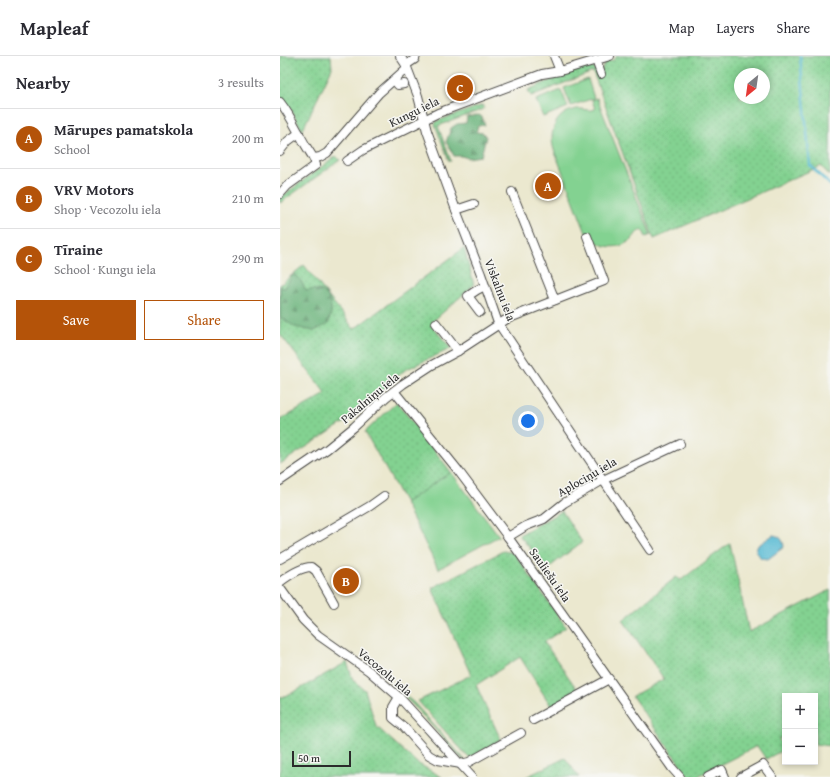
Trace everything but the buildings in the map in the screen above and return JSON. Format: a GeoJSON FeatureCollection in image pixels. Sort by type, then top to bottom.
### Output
{"type":"FeatureCollection","features":[{"type":"Feature","properties":{"kind":"street","name":"Viskalnu iela"},"geometry":{"type":"LineString","coordinates":[[400,56],[418,96],[427,131],[486,286],[498,323],[650,550]]}},
{"type":"Feature","properties":{"kind":"street"},"geometry":{"type":"LineString","coordinates":[[315,158],[327,153],[379,93],[415,59],[416,56]]}},
{"type":"Feature","properties":{"kind":"street"},"geometry":{"type":"LineString","coordinates":[[554,56],[560,71]]}},
{"type":"Feature","properties":{"kind":"street","name":"Kungu iela"},"geometry":{"type":"LineString","coordinates":[[347,161],[363,150],[438,113],[542,74],[560,71],[610,56]]}},
{"type":"Feature","properties":{"kind":"street"},"geometry":{"type":"LineString","coordinates":[[596,60],[601,74]]}},
{"type":"Feature","properties":{"kind":"street"},"geometry":{"type":"LineString","coordinates":[[394,80],[398,85],[404,84]]}},
{"type":"Feature","properties":{"kind":"street"},"geometry":{"type":"LineString","coordinates":[[280,102],[287,110],[306,147],[315,158],[316,165],[287,186],[280,194]]}},
{"type":"Feature","properties":{"kind":"street"},"geometry":{"type":"LineString","coordinates":[[280,151],[288,141],[299,133]]}},
{"type":"Feature","properties":{"kind":"street"},"geometry":{"type":"LineString","coordinates":[[512,192],[555,300]]}},
{"type":"Feature","properties":{"kind":"street"},"geometry":{"type":"LineString","coordinates":[[456,210],[474,204]]}},
{"type":"Feature","properties":{"kind":"street","name":"Pakalniņu iela"},"geometry":{"type":"LineString","coordinates":[[280,481],[327,449],[394,391],[432,365],[458,351],[498,323],[604,281],[587,236]]}},
{"type":"Feature","properties":{"kind":"street"},"geometry":{"type":"LineString","coordinates":[[480,312],[468,296],[486,286]]}},
{"type":"Feature","properties":{"kind":"street"},"geometry":{"type":"LineString","coordinates":[[436,323],[458,351]]}},
{"type":"Feature","properties":{"kind":"street","name":"Sauliešu iela"},"geometry":{"type":"LineString","coordinates":[[394,391],[457,469],[508,536],[672,768],[680,777]]}},
{"type":"Feature","properties":{"kind":"street","name":"Aplociņu iela"},"geometry":{"type":"LineString","coordinates":[[508,536],[526,526],[544,519],[564,503],[603,480],[680,444]]}},
{"type":"Feature","properties":{"kind":"street"},"geometry":{"type":"LineString","coordinates":[[280,559],[370,506],[384,496]]}},
{"type":"Feature","properties":{"kind":"street"},"geometry":{"type":"LineString","coordinates":[[280,582],[296,572],[307,567],[311,567],[316,571],[334,603]]}},
{"type":"Feature","properties":{"kind":"street","name":"Vecozolu iela"},"geometry":{"type":"LineString","coordinates":[[280,588],[303,620],[318,635],[369,671],[399,697],[472,777]]}},
{"type":"Feature","properties":{"kind":"street"},"geometry":{"type":"LineString","coordinates":[[533,720],[609,679]]}},
{"type":"Feature","properties":{"kind":"street"},"geometry":{"type":"LineString","coordinates":[[399,697],[393,707],[393,718],[404,727],[430,755],[438,760],[461,764],[468,762],[521,733]]}},
{"type":"Feature","properties":{"kind":"street"},"geometry":{"type":"LineString","coordinates":[[741,777],[763,765],[772,777]]}},
{"type":"Feature","properties":{"kind":"street"},"geometry":{"type":"LineString","coordinates":[[708,777],[724,773]]}},
{"type":"Feature","properties":{"kind":"green space"},"geometry":{"type":"Polygon","coordinates":[[[280,56],[331,56],[332,68],[302,131],[293,113],[280,97],[280,56]]]}},
{"type":"Feature","properties":{"kind":"green space"},"geometry":{"type":"Polygon","coordinates":[[[617,56],[830,56],[830,176],[821,166],[654,239],[593,72],[531,96],[528,90],[563,75],[589,67],[594,68],[598,76],[606,62],[613,60],[617,56]]]}},
{"type":"Feature","properties":{"kind":"green space"},"geometry":{"type":"Polygon","coordinates":[[[588,79],[594,98],[571,106],[564,88],[588,79]]]}},
{"type":"Feature","properties":{"kind":"green space"},"geometry":{"type":"Polygon","coordinates":[[[561,90],[568,107],[543,117],[536,100],[561,90]]]}},
{"type":"Feature","properties":{"kind":"green space"},"geometry":{"type":"Polygon","coordinates":[[[597,98],[651,235],[646,237],[642,229],[625,244],[613,247],[601,245],[590,238],[586,233],[552,143],[553,129],[559,118],[570,111],[577,109],[595,109],[592,100],[597,98]]]}},
{"type":"Feature","properties":{"kind":"green space"},"geometry":{"type":"Polygon","coordinates":[[[483,105],[484,109],[438,126],[451,161],[449,161],[435,124],[437,121],[483,105]]]}},
{"type":"Feature","properties":{"kind":"green space"},"geometry":{"type":"Polygon","coordinates":[[[479,115],[482,117],[485,125],[478,126],[476,132],[483,133],[486,137],[481,156],[468,158],[454,156],[446,142],[451,128],[457,124],[466,123],[467,117],[479,115]]]}},
{"type":"Feature","properties":{"kind":"green space"},"geometry":{"type":"Polygon","coordinates":[[[336,156],[340,160],[280,203],[280,198],[336,156]]]}},
{"type":"Feature","properties":{"kind":"green space"},"geometry":{"type":"Polygon","coordinates":[[[464,248],[474,285],[432,322],[432,326],[450,347],[450,349],[405,370],[345,422],[280,464],[280,420],[326,394],[280,334],[280,285],[304,265],[354,329],[464,248]]]}},
{"type":"Feature","properties":{"kind":"green space"},"geometry":{"type":"Polygon","coordinates":[[[293,274],[300,279],[306,291],[320,290],[329,298],[331,314],[328,324],[314,331],[295,327],[280,317],[280,287],[285,288],[293,274]]]}},
{"type":"Feature","properties":{"kind":"green space"},"geometry":{"type":"Polygon","coordinates":[[[397,402],[451,472],[405,503],[365,432],[397,402]]]}},
{"type":"Feature","properties":{"kind":"green space"},"geometry":{"type":"Polygon","coordinates":[[[451,472],[499,536],[438,569],[405,503],[451,472]]]}},
{"type":"Feature","properties":{"kind":"green space"},"geometry":{"type":"Polygon","coordinates":[[[562,511],[582,542],[547,569],[519,535],[562,511]]]}},
{"type":"Feature","properties":{"kind":"green space"},"geometry":{"type":"Polygon","coordinates":[[[730,543],[749,632],[830,590],[830,746],[818,744],[818,693],[782,693],[782,739],[778,738],[782,744],[782,751],[766,759],[757,746],[696,777],[689,777],[632,696],[664,679],[623,620],[676,577],[681,580],[730,543]]]}},
{"type":"Feature","properties":{"kind":"green space"},"geometry":{"type":"Polygon","coordinates":[[[503,551],[514,553],[566,627],[544,642],[579,692],[551,706],[520,657],[476,685],[501,740],[469,758],[418,701],[471,675],[432,588],[503,551]]]}},
{"type":"Feature","properties":{"kind":"green space"},"geometry":{"type":"Polygon","coordinates":[[[347,662],[353,680],[365,690],[376,726],[417,763],[442,777],[280,777],[280,698],[294,692],[347,662]]]}},
{"type":"Feature","properties":{"kind":"green space"},"geometry":{"type":"Polygon","coordinates":[[[400,691],[414,703],[465,760],[463,760],[413,705],[400,693],[400,691]]]}},
{"type":"Feature","properties":{"kind":"green space"},"geometry":{"type":"Polygon","coordinates":[[[565,758],[579,777],[526,777],[565,758]]]}},
{"type":"Feature","properties":{"kind":"water"},"geometry":{"type":"Polygon","coordinates":[[[773,535],[781,538],[784,547],[768,559],[761,558],[756,551],[757,546],[773,535]]]}},
{"type":"Feature","properties":{"kind":"waterway"},"geometry":{"type":"LineString","coordinates":[[800,56],[810,165],[830,185]]}},
{"type":"Feature","properties":{"kind":"place","name":"Tīraine"},"geometry":{"type":"Point","coordinates":[460,88]}},
{"type":"Feature","properties":{"kind":"place","name":"Mārupes pamatskola"},"geometry":{"type":"Point","coordinates":[548,186]}},
{"type":"Feature","properties":{"kind":"place","name":"VRV Motors"},"geometry":{"type":"Point","coordinates":[346,581]}}]}
